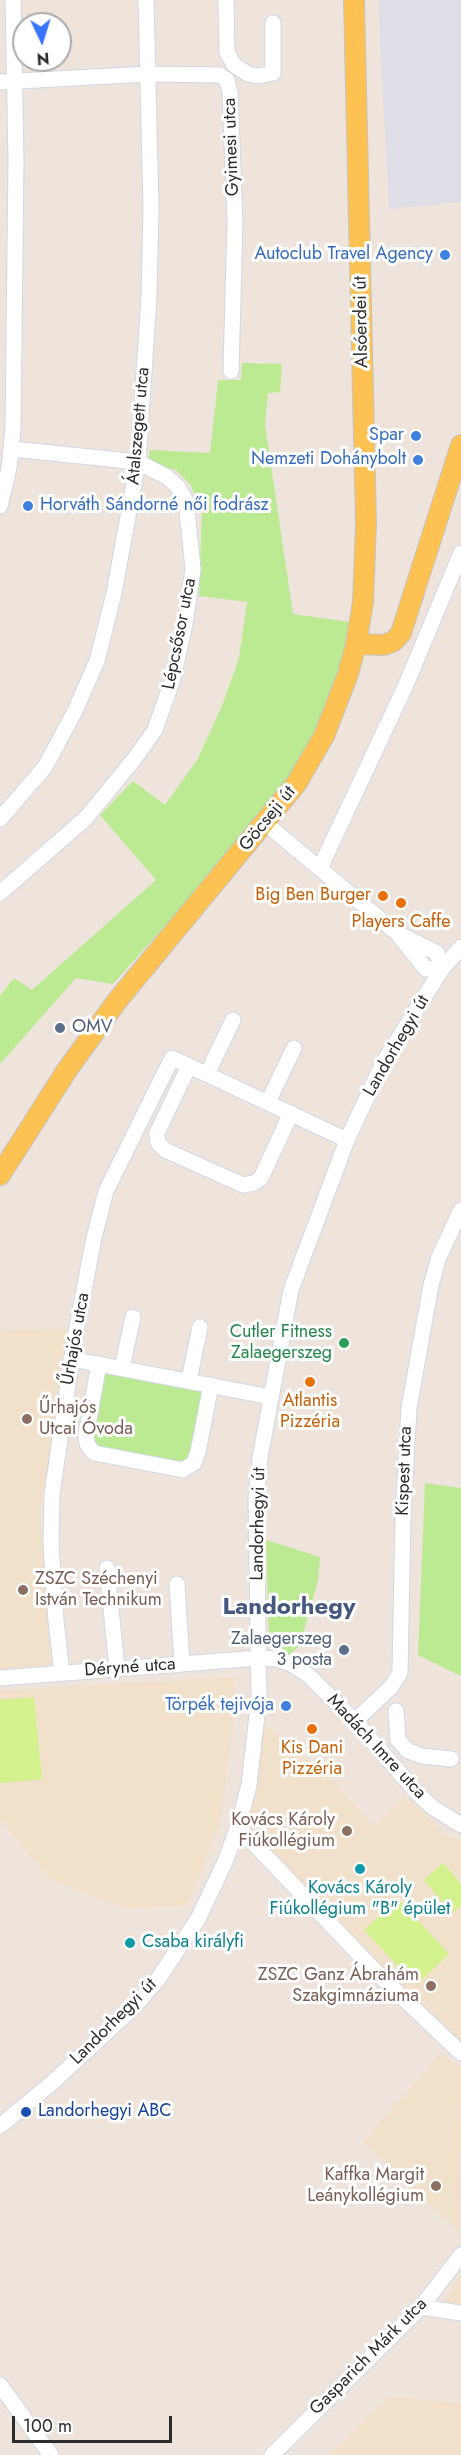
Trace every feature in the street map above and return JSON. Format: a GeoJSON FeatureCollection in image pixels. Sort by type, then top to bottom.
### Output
{"type":"FeatureCollection","features":[{"type":"Feature","properties":{"kind":"main road","name":"Alsóerdei út"},"geometry":{"type":"LineString","coordinates":[[354,0],[366,524],[363,602],[356,644]]}},
{"type":"Feature","properties":{"kind":"main road"},"geometry":{"type":"LineString","coordinates":[[356,644],[384,645],[394,641],[401,633],[461,445]]}},
{"type":"Feature","properties":{"kind":"main road","name":"Göcseji út"},"geometry":{"type":"LineString","coordinates":[[0,1175],[67,1070],[117,1001],[301,777],[324,736],[341,696],[356,644]]}},
{"type":"Feature","properties":{"kind":"street"},"geometry":{"type":"LineString","coordinates":[[0,506],[13,449],[7,81],[13,0]]}},
{"type":"Feature","properties":{"kind":"street","name":"Átalszegett utca"},"geometry":{"type":"LineString","coordinates":[[0,819],[45,766],[75,711],[97,660],[114,593],[138,462],[150,258],[146,0]]}},
{"type":"Feature","properties":{"kind":"street"},"geometry":{"type":"LineString","coordinates":[[226,0],[227,52],[234,65],[248,74],[258,76],[273,74],[273,23]]}},
{"type":"Feature","properties":{"kind":"street","name":"Gyimesi utca"},"geometry":{"type":"LineString","coordinates":[[7,81],[148,74],[220,75],[227,80],[235,223],[231,371]]}},
{"type":"Feature","properties":{"kind":"street","name":"Lépcsősor utca"},"geometry":{"type":"LineString","coordinates":[[0,892],[67,836],[102,800],[146,744],[168,697],[185,624],[192,569],[188,508],[183,493],[173,481],[138,462],[13,449]]}},
{"type":"Feature","properties":{"kind":"street"},"geometry":{"type":"LineString","coordinates":[[320,868],[405,687],[461,553]]}},
{"type":"Feature","properties":{"kind":"street"},"geometry":{"type":"LineString","coordinates":[[265,823],[397,933],[426,969],[442,969]]}},
{"type":"Feature","properties":{"kind":"street","name":"Landorhegyi út"},"geometry":{"type":"LineString","coordinates":[[0,2126],[112,2029],[158,1979],[198,1919],[221,1873],[238,1827],[249,1785],[260,1697],[256,1499],[271,1397],[291,1290],[347,1140],[383,1063],[442,969],[461,947]]}},
{"type":"Feature","properties":{"kind":"street"},"geometry":{"type":"LineString","coordinates":[[207,1074],[233,1020]]}},
{"type":"Feature","properties":{"kind":"street"},"geometry":{"type":"LineString","coordinates":[[268,1102],[294,1048]]}},
{"type":"Feature","properties":{"kind":"street","name":"Űrhajós utca"},"geometry":{"type":"LineString","coordinates":[[62,1673],[51,1545],[55,1463],[71,1359],[94,1238],[106,1191],[172,1058],[189,1066]]}},
{"type":"Feature","properties":{"kind":"street"},"geometry":{"type":"LineString","coordinates":[[291,1113],[261,1178],[254,1183],[243,1185],[165,1150],[158,1143],[157,1133],[189,1066],[268,1102],[291,1113],[347,1140]]}},
{"type":"Feature","properties":{"kind":"street","name":"Kispest utca"},"geometry":{"type":"LineString","coordinates":[[355,1721],[391,1687],[400,1673],[408,1408],[431,1285],[440,1257],[461,1210]]}},
{"type":"Feature","properties":{"kind":"street"},"geometry":{"type":"LineString","coordinates":[[122,1368],[133,1317]]}},
{"type":"Feature","properties":{"kind":"street"},"geometry":{"type":"LineString","coordinates":[[189,1380],[200,1327]]}},
{"type":"Feature","properties":{"kind":"street"},"geometry":{"type":"LineString","coordinates":[[71,1359],[271,1397]]}},
{"type":"Feature","properties":{"kind":"street"},"geometry":{"type":"LineString","coordinates":[[99,1364],[89,1418],[87,1444],[94,1453],[183,1470],[194,1463],[198,1452],[211,1385]]}},
{"type":"Feature","properties":{"kind":"street"},"geometry":{"type":"LineString","coordinates":[[62,1416],[89,1418]]}},
{"type":"Feature","properties":{"kind":"street"},"geometry":{"type":"LineString","coordinates":[[108,1568],[117,1669]]}},
{"type":"Feature","properties":{"kind":"street"},"geometry":{"type":"LineString","coordinates":[[177,1584],[182,1664]]}},
{"type":"Feature","properties":{"kind":"street","name":"Madách Imre utca"},"geometry":{"type":"LineString","coordinates":[[259,1658],[277,1659],[291,1664],[308,1675],[355,1721],[418,1794],[432,1807],[461,1825]]}},
{"type":"Feature","properties":{"kind":"street","name":"Déryné utca"},"geometry":{"type":"LineString","coordinates":[[0,1678],[259,1658]]}},
{"type":"Feature","properties":{"kind":"street"},"geometry":{"type":"LineString","coordinates":[[396,1711],[398,1740],[408,1751],[422,1756],[451,1759]]}},
{"type":"Feature","properties":{"kind":"street"},"geometry":{"type":"LineString","coordinates":[[238,1827],[377,1973],[461,2053]]}},
{"type":"Feature","properties":{"kind":"street","name":"Gasparich Márk utca"},"geometry":{"type":"LineString","coordinates":[[272,2455],[421,2307],[461,2254]]}},
{"type":"Feature","properties":{"kind":"street"},"geometry":{"type":"LineString","coordinates":[[421,2307],[461,2313]]}},
{"type":"Feature","properties":{"kind":"street"},"geometry":{"type":"LineString","coordinates":[[0,2385],[51,2455]]}},
{"type":"Feature","properties":{"kind":"shaded area"},"geometry":{"type":"Polygon","coordinates":[[[378,0],[461,0],[461,202],[389,209],[378,0]]]}},
{"type":"Feature","properties":{"kind":"shaded area"},"geometry":{"type":"Polygon","coordinates":[[[67,1328],[40,1515],[51,1665],[0,1669],[0,1330],[67,1328]]]}},
{"type":"Feature","properties":{"kind":"shaded area"},"geometry":{"type":"Polygon","coordinates":[[[234,1677],[236,1699],[220,1823],[188,1905],[124,1909],[50,1879],[0,1820],[0,1690],[234,1677]]]}},
{"type":"Feature","properties":{"kind":"shaded area","name":"Kovács Károly Fiúkollégium"},"geometry":{"type":"Polygon","coordinates":[[[263,1722],[327,1775],[374,1825],[406,1796],[449,1837],[461,1840],[461,2043],[345,1933],[245,1825],[263,1722]]]}},
{"type":"Feature","properties":{"kind":"shaded area","name":"Kaffka Margit Leánykollégium"},"geometry":{"type":"Polygon","coordinates":[[[441,2053],[461,2067],[460,2232],[363,2142],[441,2053]]]}},
{"type":"Feature","properties":{"kind":"shaded area"},"geometry":{"type":"Polygon","coordinates":[[[461,2274],[461,2304],[444,2302],[461,2274]]]}},
{"type":"Feature","properties":{"kind":"shaded area"},"geometry":{"type":"Polygon","coordinates":[[[390,2397],[461,2403],[461,2455],[327,2455],[390,2397]]]}},
{"type":"Feature","properties":{"kind":"green space"},"geometry":{"type":"Polygon","coordinates":[[[242,363],[282,364],[280,392],[268,393],[265,425],[293,614],[350,622],[340,681],[293,781],[113,984],[76,978],[0,1064],[0,996],[14,978],[32,990],[156,880],[100,815],[133,781],[165,805],[197,760],[222,706],[239,658],[247,602],[199,596],[202,509],[190,484],[176,470],[148,464],[150,450],[210,453],[218,380],[241,380],[242,363]]]}},
{"type":"Feature","properties":{"kind":"green space"},"geometry":{"type":"Polygon","coordinates":[[[99,1364],[211,1385],[199,1449],[183,1470],[87,1444],[99,1364]]]}},
{"type":"Feature","properties":{"kind":"green space"},"geometry":{"type":"Polygon","coordinates":[[[425,1483],[461,1488],[461,1676],[418,1655],[425,1483]]]}},
{"type":"Feature","properties":{"kind":"green space"},"geometry":{"type":"Polygon","coordinates":[[[266,1540],[320,1557],[318,1580],[300,1645],[288,1656],[275,1653],[269,1643],[266,1540]]]}},
{"type":"Feature","properties":{"kind":"green space"},"geometry":{"type":"Polygon","coordinates":[[[34,1697],[42,1779],[0,1783],[0,1700],[34,1697]]]}},
{"type":"Feature","properties":{"kind":"green space"},"geometry":{"type":"Polygon","coordinates":[[[443,1863],[461,1884],[461,1905],[452,1913],[424,1880],[443,1863]]]}},
{"type":"Feature","properties":{"kind":"green space"},"geometry":{"type":"Polygon","coordinates":[[[398,1899],[449,1954],[416,1985],[364,1930],[398,1899]]]}},
{"type":"Feature","properties":{"kind":"place","name":"Autoclub Travel Agency"},"geometry":{"type":"Point","coordinates":[445,255]}},
{"type":"Feature","properties":{"kind":"place","name":"Spar"},"geometry":{"type":"Point","coordinates":[416,436]}},
{"type":"Feature","properties":{"kind":"place","name":"Nemzeti Dohánybolt"},"geometry":{"type":"Point","coordinates":[418,460]}},
{"type":"Feature","properties":{"kind":"place","name":"Horváth Sándorné női fodrász"},"geometry":{"type":"Point","coordinates":[28,506]}},
{"type":"Feature","properties":{"kind":"place","name":"Big Ben Burger"},"geometry":{"type":"Point","coordinates":[383,896]}},
{"type":"Feature","properties":{"kind":"place","name":"Players Caffe"},"geometry":{"type":"Point","coordinates":[401,903]}},
{"type":"Feature","properties":{"kind":"place","name":"OMV"},"geometry":{"type":"Point","coordinates":[60,1028]}},
{"type":"Feature","properties":{"kind":"place","name":"Cutler Fitness Zalaegerszeg"},"geometry":{"type":"Point","coordinates":[344,1343]}},
{"type":"Feature","properties":{"kind":"place","name":"Atlantis Pizzéria"},"geometry":{"type":"Point","coordinates":[310,1382]}},
{"type":"Feature","properties":{"kind":"place","name":"Űrhajós Utcai Óvoda"},"geometry":{"type":"Point","coordinates":[27,1419]}},
{"type":"Feature","properties":{"kind":"place","name":"ZSZC Széchenyi István Technikum"},"geometry":{"type":"Point","coordinates":[23,1590]}},
{"type":"Feature","properties":{"kind":"place","name":"Zalaegerszeg 3 posta"},"geometry":{"type":"Point","coordinates":[344,1650]}},
{"type":"Feature","properties":{"kind":"place","name":"Törpék tejivója"},"geometry":{"type":"Point","coordinates":[286,1706]}},
{"type":"Feature","properties":{"kind":"place","name":"Kis Dani Pizzéria"},"geometry":{"type":"Point","coordinates":[312,1729]}},
{"type":"Feature","properties":{"kind":"place","name":"Kovács Károly Fiúkollégium"},"geometry":{"type":"Point","coordinates":[347,1831]}},
{"type":"Feature","properties":{"kind":"place","name":"Kovács Károly Fiúkollégium \"B\" épület"},"geometry":{"type":"Point","coordinates":[360,1869]}},
{"type":"Feature","properties":{"kind":"place","name":"Csaba királyfi"},"geometry":{"type":"Point","coordinates":[130,1943]}},
{"type":"Feature","properties":{"kind":"place","name":"ZSZC Ganz Ábrahám Szakgimnáziuma"},"geometry":{"type":"Point","coordinates":[431,1986]}},
{"type":"Feature","properties":{"kind":"place","name":"Landorhegyi ABC"},"geometry":{"type":"Point","coordinates":[26,2112]}},
{"type":"Feature","properties":{"kind":"place","name":"Kaffka Margit Leánykollégium"},"geometry":{"type":"Point","coordinates":[436,2186]}},
{"type":"Feature","properties":{"kind":"district","name":"Landorhegy"},"geometry":{"type":"Point","coordinates":[289,1608]}}]}
